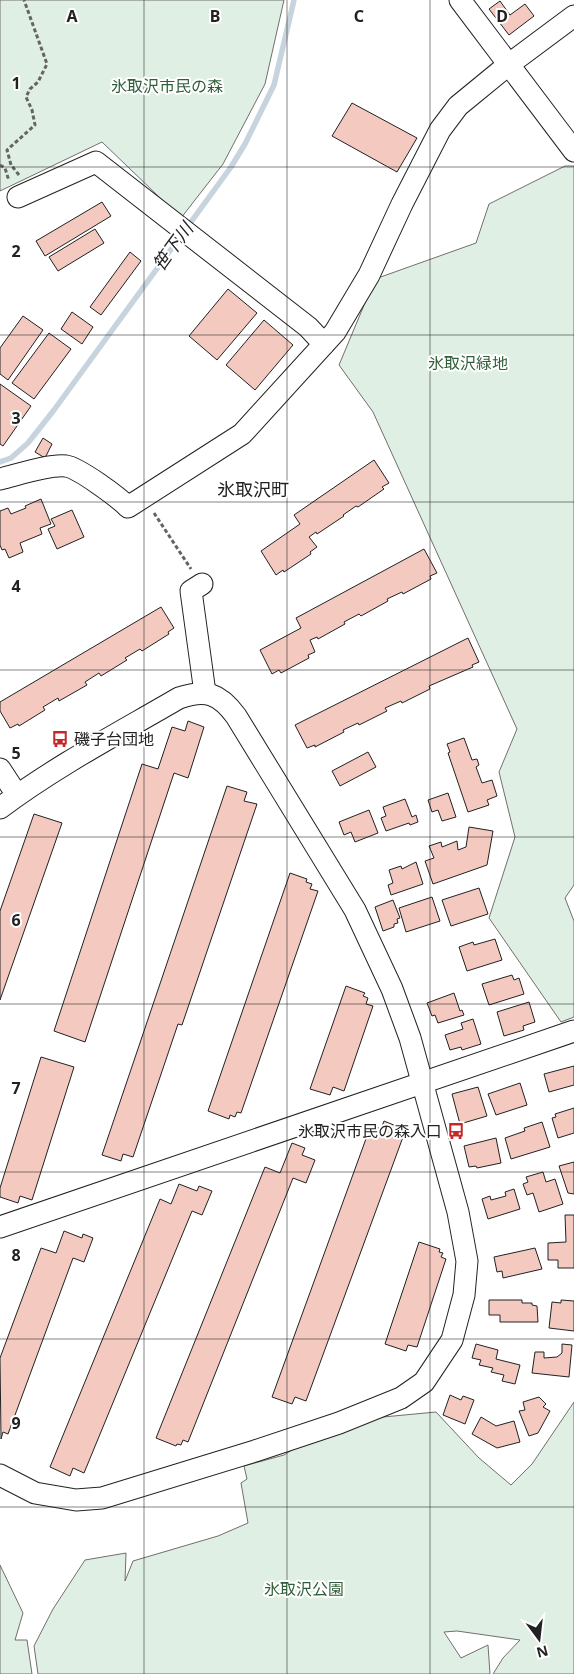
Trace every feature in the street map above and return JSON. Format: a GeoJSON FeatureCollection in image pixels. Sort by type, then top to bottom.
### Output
{"type":"FeatureCollection","features":[{"type":"Feature","properties":{"kind":"street"},"geometry":{"type":"LineString","coordinates":[[460,0],[574,151]]}},
{"type":"Feature","properties":{"kind":"street"},"geometry":{"type":"LineString","coordinates":[[0,479],[67,466],[90,479],[128,507],[242,434],[335,332],[369,275],[402,204],[440,130],[458,106],[508,65],[574,16]]}},
{"type":"Feature","properties":{"kind":"street"},"geometry":{"type":"LineString","coordinates":[[15,188],[96,162],[308,327],[324,344]]}},
{"type":"Feature","properties":{"kind":"street"},"geometry":{"type":"LineString","coordinates":[[202,584],[191,591],[205,693]]}},
{"type":"Feature","properties":{"kind":"street"},"geometry":{"type":"LineString","coordinates":[[0,808],[74,759],[180,698],[196,693],[205,693],[226,702],[355,910],[392,989],[410,1038],[458,1212],[467,1261],[464,1294],[452,1340],[424,1382],[401,1398],[339,1423],[102,1498],[76,1500],[35,1493],[0,1475]]}},
{"type":"Feature","properties":{"kind":"street"},"geometry":{"type":"LineString","coordinates":[[0,768],[17,795]]}},
{"type":"Feature","properties":{"kind":"street"},"geometry":{"type":"LineString","coordinates":[[0,1227],[574,1031]]}},
{"type":"Feature","properties":{"kind":"path"},"geometry":{"type":"LineString","coordinates":[[15,188],[20,176],[10,164],[7,150],[35,125],[32,110],[26,98],[30,89],[38,82],[47,64],[24,0]]}},
{"type":"Feature","properties":{"kind":"path"},"geometry":{"type":"LineString","coordinates":[[0,165],[5,168],[15,188]]}},
{"type":"Feature","properties":{"kind":"path"},"geometry":{"type":"LineString","coordinates":[[144,498],[202,584]]}},
{"type":"Feature","properties":{"kind":"green space","name":"氷取沢市民の森"},"geometry":{"type":"Polygon","coordinates":[[[0,0],[284,0],[265,84],[223,164],[181,218],[102,142],[0,191],[0,0]]]}},
{"type":"Feature","properties":{"kind":"green space","name":"氷取沢緑地"},"geometry":{"type":"Polygon","coordinates":[[[565,166],[574,166],[574,885],[565,898],[574,921],[574,1017],[561,1022],[489,918],[515,837],[499,772],[517,729],[373,412],[339,365],[375,279],[476,243],[489,204],[565,166]]]}},
{"type":"Feature","properties":{"kind":"green space","name":"氷取沢公園"},"geometry":{"type":"Polygon","coordinates":[[[574,1402],[574,1674],[493,1674],[503,1658],[520,1640],[457,1631],[444,1632],[461,1658],[488,1645],[490,1674],[38,1674],[34,1646],[53,1609],[85,1560],[126,1553],[125,1581],[133,1561],[218,1536],[248,1523],[241,1483],[247,1479],[244,1466],[284,1455],[301,1444],[383,1417],[436,1412],[479,1458],[511,1485],[532,1464],[574,1402]]]}},
{"type":"Feature","properties":{"kind":"green space"},"geometry":{"type":"Polygon","coordinates":[[[0,1565],[23,1613],[15,1640],[27,1640],[32,1674],[0,1674],[0,1565]]]}},
{"type":"Feature","properties":{"kind":"building"},"geometry":{"type":"Polygon","coordinates":[[[500,1],[510,15],[525,4],[534,16],[509,35],[489,9],[500,1]]]}},
{"type":"Feature","properties":{"kind":"building"},"geometry":{"type":"Polygon","coordinates":[[[352,103],[417,138],[397,172],[332,136],[352,103]]]}},
{"type":"Feature","properties":{"kind":"building"},"geometry":{"type":"Polygon","coordinates":[[[102,202],[111,216],[45,256],[36,241],[102,202]]]}},
{"type":"Feature","properties":{"kind":"building"},"geometry":{"type":"Polygon","coordinates":[[[95,229],[104,243],[58,271],[49,257],[95,229]]]}},
{"type":"Feature","properties":{"kind":"building"},"geometry":{"type":"Polygon","coordinates":[[[130,252],[141,261],[101,315],[90,307],[130,252]]]}},
{"type":"Feature","properties":{"kind":"building"},"geometry":{"type":"Polygon","coordinates":[[[228,289],[257,313],[217,360],[189,336],[228,289]]]}},
{"type":"Feature","properties":{"kind":"building"},"geometry":{"type":"Polygon","coordinates":[[[72,312],[93,327],[82,344],[61,329],[72,312]]]}},
{"type":"Feature","properties":{"kind":"building"},"geometry":{"type":"Polygon","coordinates":[[[23,316],[43,330],[8,380],[0,374],[0,348],[23,316]]]}},
{"type":"Feature","properties":{"kind":"building"},"geometry":{"type":"Polygon","coordinates":[[[264,320],[293,345],[255,390],[226,365],[264,320]]]}},
{"type":"Feature","properties":{"kind":"building"},"geometry":{"type":"Polygon","coordinates":[[[49,333],[71,349],[34,399],[12,383],[49,333]]]}},
{"type":"Feature","properties":{"kind":"building"},"geometry":{"type":"Polygon","coordinates":[[[0,384],[31,406],[3,446],[0,444],[0,384]]]}},
{"type":"Feature","properties":{"kind":"building"},"geometry":{"type":"Polygon","coordinates":[[[43,438],[52,444],[45,458],[35,452],[43,438]]]}},
{"type":"Feature","properties":{"kind":"building"},"geometry":{"type":"Polygon","coordinates":[[[374,460],[389,483],[382,487],[384,489],[317,534],[316,532],[309,537],[317,547],[310,552],[311,554],[284,572],[283,570],[276,575],[261,551],[300,524],[294,515],[374,460]]]}},
{"type":"Feature","properties":{"kind":"building"},"geometry":{"type":"Polygon","coordinates":[[[41,499],[51,524],[40,528],[42,534],[20,543],[23,552],[9,558],[5,549],[2,550],[0,545],[0,511],[8,508],[11,514],[41,499]]]}},
{"type":"Feature","properties":{"kind":"building"},"geometry":{"type":"Polygon","coordinates":[[[72,510],[84,537],[57,549],[48,529],[55,526],[51,519],[72,510]]]}},
{"type":"Feature","properties":{"kind":"building"},"geometry":{"type":"Polygon","coordinates":[[[424,549],[437,573],[430,576],[431,579],[403,594],[402,592],[387,599],[388,601],[361,616],[359,614],[344,622],[345,624],[318,639],[317,637],[310,640],[315,652],[308,655],[309,658],[281,673],[279,670],[272,674],[260,650],[301,628],[296,618],[424,549]]]}},
{"type":"Feature","properties":{"kind":"building"},"geometry":{"type":"Polygon","coordinates":[[[161,607],[174,628],[168,632],[169,634],[142,651],[140,649],[125,658],[127,660],[101,676],[99,673],[85,682],[87,685],[59,701],[58,698],[43,707],[45,710],[19,726],[18,724],[10,728],[0,711],[0,702],[161,607]]]}},
{"type":"Feature","properties":{"kind":"building"},"geometry":{"type":"Polygon","coordinates":[[[468,638],[479,662],[472,665],[473,667],[429,686],[430,689],[402,703],[401,701],[385,708],[387,711],[359,725],[358,723],[343,730],[344,732],[315,747],[315,745],[307,748],[295,725],[468,638]]]}},
{"type":"Feature","properties":{"kind":"building"},"geometry":{"type":"Polygon","coordinates":[[[188,721],[204,727],[188,778],[174,773],[85,1042],[54,1031],[142,764],[158,769],[172,727],[185,731],[188,721]]]}},
{"type":"Feature","properties":{"kind":"building"},"geometry":{"type":"Polygon","coordinates":[[[464,738],[472,760],[477,759],[479,765],[476,767],[482,783],[492,780],[497,796],[487,800],[489,805],[468,812],[448,753],[450,752],[447,744],[464,738]]]}},
{"type":"Feature","properties":{"kind":"building"},"geometry":{"type":"Polygon","coordinates":[[[368,752],[376,767],[340,786],[332,771],[368,752]]]}},
{"type":"Feature","properties":{"kind":"building"},"geometry":{"type":"Polygon","coordinates":[[[227,786],[247,792],[244,801],[257,804],[182,1025],[178,1024],[133,1157],[123,1154],[121,1161],[102,1155],[227,786]]]}},
{"type":"Feature","properties":{"kind":"building"},"geometry":{"type":"Polygon","coordinates":[[[448,793],[456,817],[442,821],[438,810],[432,812],[428,800],[448,793]]]}},
{"type":"Feature","properties":{"kind":"building"},"geometry":{"type":"Polygon","coordinates":[[[405,799],[412,817],[416,815],[418,822],[386,831],[381,818],[386,816],[383,807],[405,799]]]}},
{"type":"Feature","properties":{"kind":"building"},"geometry":{"type":"Polygon","coordinates":[[[369,810],[378,833],[355,842],[351,832],[344,835],[339,822],[369,810]]]}},
{"type":"Feature","properties":{"kind":"building"},"geometry":{"type":"Polygon","coordinates":[[[34,814],[62,823],[0,1000],[0,911],[34,814]]]}},
{"type":"Feature","properties":{"kind":"building"},"geometry":{"type":"Polygon","coordinates":[[[469,827],[493,831],[487,865],[433,884],[425,861],[434,858],[429,846],[441,842],[442,847],[457,841],[458,850],[466,847],[469,827]]]}},
{"type":"Feature","properties":{"kind":"building"},"geometry":{"type":"Polygon","coordinates":[[[416,862],[423,884],[391,895],[388,885],[393,883],[389,870],[401,866],[402,869],[416,862]]]}},
{"type":"Feature","properties":{"kind":"building"},"geometry":{"type":"Polygon","coordinates":[[[290,873],[307,879],[306,882],[312,884],[310,889],[318,891],[241,1113],[237,1112],[235,1117],[230,1115],[229,1119],[208,1111],[290,873]]]}},
{"type":"Feature","properties":{"kind":"building"},"geometry":{"type":"Polygon","coordinates":[[[479,888],[488,914],[451,926],[442,900],[479,888]]]}},
{"type":"Feature","properties":{"kind":"building"},"geometry":{"type":"Polygon","coordinates":[[[432,897],[440,921],[406,932],[399,908],[432,897]]]}},
{"type":"Feature","properties":{"kind":"building"},"geometry":{"type":"Polygon","coordinates":[[[393,900],[400,918],[397,919],[398,923],[394,924],[394,927],[383,931],[375,907],[393,900]]]}},
{"type":"Feature","properties":{"kind":"building"},"geometry":{"type":"Polygon","coordinates":[[[495,939],[502,960],[467,971],[459,947],[473,942],[474,945],[495,939]]]}},
{"type":"Feature","properties":{"kind":"building"},"geometry":{"type":"Polygon","coordinates":[[[512,975],[514,980],[519,978],[524,994],[489,1005],[482,984],[512,975]]]}},
{"type":"Feature","properties":{"kind":"building"},"geometry":{"type":"Polygon","coordinates":[[[346,986],[365,993],[363,996],[368,998],[366,1004],[373,1006],[344,1091],[333,1087],[330,1095],[310,1089],[346,986]]]}},
{"type":"Feature","properties":{"kind":"building"},"geometry":{"type":"Polygon","coordinates":[[[454,993],[460,1011],[462,1010],[464,1015],[438,1023],[435,1015],[432,1016],[427,1003],[454,993]]]}},
{"type":"Feature","properties":{"kind":"building"},"geometry":{"type":"Polygon","coordinates":[[[529,1002],[535,1022],[523,1026],[524,1030],[504,1036],[497,1012],[529,1002]]]}},
{"type":"Feature","properties":{"kind":"building"},"geometry":{"type":"Polygon","coordinates":[[[473,1019],[481,1044],[462,1050],[461,1047],[450,1050],[445,1035],[463,1029],[461,1023],[473,1019]]]}},
{"type":"Feature","properties":{"kind":"building"},"geometry":{"type":"Polygon","coordinates":[[[41,1057],[74,1067],[32,1200],[20,1196],[18,1203],[0,1197],[0,1188],[41,1057]]]}},
{"type":"Feature","properties":{"kind":"building"},"geometry":{"type":"Polygon","coordinates":[[[574,1066],[574,1085],[549,1092],[544,1074],[574,1066]]]}},
{"type":"Feature","properties":{"kind":"building"},"geometry":{"type":"Polygon","coordinates":[[[520,1083],[527,1105],[496,1115],[488,1094],[520,1083]]]}},
{"type":"Feature","properties":{"kind":"building"},"geometry":{"type":"Polygon","coordinates":[[[478,1087],[487,1116],[460,1124],[452,1094],[478,1087]]]}},
{"type":"Feature","properties":{"kind":"building"},"geometry":{"type":"Polygon","coordinates":[[[574,1108],[574,1133],[558,1138],[552,1118],[556,1117],[555,1114],[574,1108]]]}},
{"type":"Feature","properties":{"kind":"building"},"geometry":{"type":"Polygon","coordinates":[[[384,1121],[401,1128],[398,1135],[403,1137],[306,1401],[295,1397],[292,1404],[272,1397],[371,1125],[381,1129],[384,1121]]]}},
{"type":"Feature","properties":{"kind":"building"},"geometry":{"type":"Polygon","coordinates":[[[542,1122],[550,1147],[511,1159],[505,1138],[525,1131],[524,1128],[542,1122]]]}},
{"type":"Feature","properties":{"kind":"building"},"geometry":{"type":"Polygon","coordinates":[[[496,1138],[501,1163],[477,1168],[476,1166],[469,1167],[464,1146],[496,1138]]]}},
{"type":"Feature","properties":{"kind":"building"},"geometry":{"type":"Polygon","coordinates":[[[292,1143],[305,1148],[302,1155],[315,1160],[306,1183],[293,1178],[188,1442],[183,1440],[181,1445],[177,1444],[176,1446],[156,1438],[265,1167],[280,1173],[292,1143]]]}},
{"type":"Feature","properties":{"kind":"building"},"geometry":{"type":"Polygon","coordinates":[[[574,1162],[574,1194],[568,1193],[559,1166],[574,1162]]]}},
{"type":"Feature","properties":{"kind":"building"},"geometry":{"type":"Polygon","coordinates":[[[543,1172],[546,1182],[555,1179],[563,1204],[539,1212],[533,1193],[527,1195],[523,1184],[528,1182],[526,1177],[543,1172]]]}},
{"type":"Feature","properties":{"kind":"building"},"geometry":{"type":"Polygon","coordinates":[[[179,1184],[197,1191],[199,1186],[212,1191],[202,1215],[192,1211],[84,1473],[73,1468],[70,1476],[50,1467],[160,1199],[171,1204],[179,1184]]]}},
{"type":"Feature","properties":{"kind":"building"},"geometry":{"type":"Polygon","coordinates":[[[514,1189],[520,1209],[488,1219],[482,1199],[490,1196],[491,1200],[506,1196],[505,1192],[514,1189]]]}},
{"type":"Feature","properties":{"kind":"building"},"geometry":{"type":"Polygon","coordinates":[[[565,1215],[574,1215],[574,1268],[558,1268],[558,1260],[548,1260],[548,1243],[566,1242],[565,1215]]]}},
{"type":"Feature","properties":{"kind":"building"},"geometry":{"type":"Polygon","coordinates":[[[64,1231],[82,1238],[83,1234],[93,1238],[84,1262],[73,1258],[8,1434],[3,1432],[1,1439],[0,1358],[41,1248],[56,1253],[64,1231]]]}},
{"type":"Feature","properties":{"kind":"building"},"geometry":{"type":"Polygon","coordinates":[[[419,1242],[440,1249],[439,1252],[443,1253],[441,1257],[446,1259],[417,1347],[408,1345],[406,1351],[385,1344],[419,1242]]]}},
{"type":"Feature","properties":{"kind":"building"},"geometry":{"type":"Polygon","coordinates":[[[535,1248],[542,1269],[503,1278],[502,1271],[497,1272],[494,1257],[535,1248]]]}},
{"type":"Feature","properties":{"kind":"building"},"geometry":{"type":"Polygon","coordinates":[[[489,1300],[522,1300],[522,1303],[532,1303],[532,1305],[537,1306],[538,1322],[500,1322],[500,1315],[489,1315],[489,1300]]]}},
{"type":"Feature","properties":{"kind":"building"},"geometry":{"type":"Polygon","coordinates":[[[561,1300],[574,1301],[574,1331],[549,1328],[552,1302],[561,1303],[561,1300]]]}},
{"type":"Feature","properties":{"kind":"building"},"geometry":{"type":"Polygon","coordinates":[[[476,1344],[498,1350],[496,1359],[520,1365],[515,1384],[502,1381],[504,1375],[491,1372],[493,1368],[479,1365],[481,1360],[472,1358],[476,1344]]]}},
{"type":"Feature","properties":{"kind":"building"},"geometry":{"type":"Polygon","coordinates":[[[562,1344],[572,1345],[569,1377],[532,1373],[535,1352],[544,1352],[544,1358],[557,1357],[562,1353],[562,1344]]]}},
{"type":"Feature","properties":{"kind":"building"},"geometry":{"type":"Polygon","coordinates":[[[450,1395],[461,1400],[463,1396],[474,1400],[465,1424],[443,1415],[450,1395]]]}},
{"type":"Feature","properties":{"kind":"building"},"geometry":{"type":"Polygon","coordinates":[[[539,1397],[546,1404],[543,1407],[550,1411],[538,1433],[529,1436],[519,1411],[525,1410],[523,1402],[539,1397]]]}},
{"type":"Feature","properties":{"kind":"building"},"geometry":{"type":"Polygon","coordinates":[[[481,1417],[496,1426],[514,1421],[520,1442],[497,1448],[472,1434],[481,1417]]]}},
{"type":"Feature","properties":{"kind":"waterway","name":"笹下川"},"geometry":{"type":"LineString","coordinates":[[0,462],[11,458],[28,443],[54,410],[231,167],[245,144],[274,85],[294,0]]}},
{"type":"Feature","properties":{"kind":"place","name":"磯子台団地"},"geometry":{"type":"Point","coordinates":[60,739]}},
{"type":"Feature","properties":{"kind":"place","name":"氷取沢市民の森入口"},"geometry":{"type":"Point","coordinates":[456,1131]}},
{"type":"Feature","properties":{"kind":"district","name":"氷取沢町"},"geometry":{"type":"Point","coordinates":[253,490]}}]}
